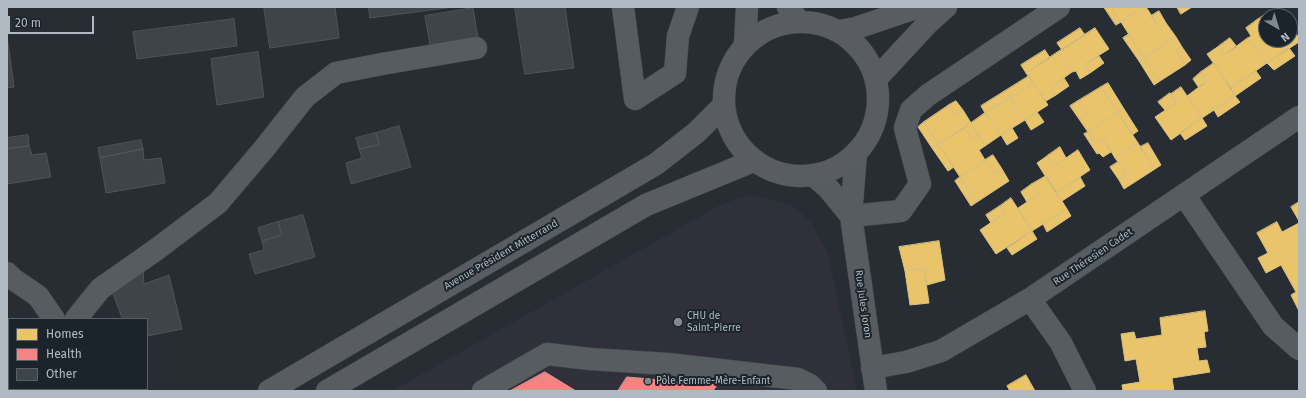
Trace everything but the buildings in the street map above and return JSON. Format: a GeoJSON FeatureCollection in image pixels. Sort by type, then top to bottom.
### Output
{"type":"FeatureCollection","features":[{"type":"Feature","properties":{"kind":"main road"},"geometry":{"type":"LineString","coordinates":[[840,31],[856,28],[918,7]]}},
{"type":"Feature","properties":{"kind":"main road"},"geometry":{"type":"LineString","coordinates":[[876,79],[928,23],[946,7]]}},
{"type":"Feature","properties":{"kind":"main road"},"geometry":{"type":"LineString","coordinates":[[794,14],[840,31],[856,44],[868,60],[876,79],[878,106],[871,132],[856,153],[836,168],[813,175],[792,176],[771,171],[753,161],[738,146],[728,127],[723,106],[724,84],[732,63],[745,44],[761,32],[780,24],[794,14]]}},
{"type":"Feature","properties":{"kind":"main road","name":"Avenue Président Mitterrand"},"geometry":{"type":"LineString","coordinates":[[269,391],[656,164],[697,132],[723,106]]}},
{"type":"Feature","properties":{"kind":"main road"},"geometry":{"type":"LineString","coordinates":[[327,391],[646,205],[753,161]]}},
{"type":"Feature","properties":{"kind":"street"},"geometry":{"type":"LineString","coordinates":[[623,7],[635,99],[675,73],[678,36],[688,7]]}},
{"type":"Feature","properties":{"kind":"street"},"geometry":{"type":"LineString","coordinates":[[745,44],[747,7]]}},
{"type":"Feature","properties":{"kind":"street"},"geometry":{"type":"LineString","coordinates":[[813,175],[828,188],[851,216],[901,211],[920,184],[905,128],[911,110],[928,95],[1059,7]]}},
{"type":"Feature","properties":{"kind":"street"},"geometry":{"type":"LineString","coordinates":[[77,318],[100,290],[157,249],[218,202],[263,150],[305,97],[336,73],[476,48]]}},
{"type":"Feature","properties":{"kind":"street","name":"Rue Théresien Cadet"},"geometry":{"type":"LineString","coordinates":[[872,368],[906,362],[941,350],[1030,299],[1299,117]]}},
{"type":"Feature","properties":{"kind":"street","name":"Rue Jules Joron"},"geometry":{"type":"LineString","coordinates":[[856,153],[851,216],[876,391]]}},
{"type":"Feature","properties":{"kind":"street"},"geometry":{"type":"LineString","coordinates":[[1184,195],[1273,326],[1299,349]]}},
{"type":"Feature","properties":{"kind":"street"},"geometry":{"type":"LineString","coordinates":[[7,273],[13,279],[38,296],[53,318]]}},
{"type":"Feature","properties":{"kind":"street"},"geometry":{"type":"LineString","coordinates":[[1030,299],[1061,343],[1085,391]]}},
{"type":"Feature","properties":{"kind":"street"},"geometry":{"type":"LineString","coordinates":[[483,391],[547,354],[590,359],[668,364],[793,385],[810,385],[816,391]]}},
{"type":"Feature","properties":{"kind":"shaded area","name":"CHU de Saint-Pierre"},"geometry":{"type":"Polygon","coordinates":[[[748,195],[771,199],[793,206],[810,221],[828,253],[857,391],[392,391],[722,204],[748,195]]]}},
{"type":"Feature","properties":{"kind":"place","name":"CHU de Saint-Pierre"},"geometry":{"type":"Point","coordinates":[678,322]}},
{"type":"Feature","properties":{"kind":"place","name":"Pôle Femme-Mère-Enfant"},"geometry":{"type":"Point","coordinates":[648,381]}}]}
